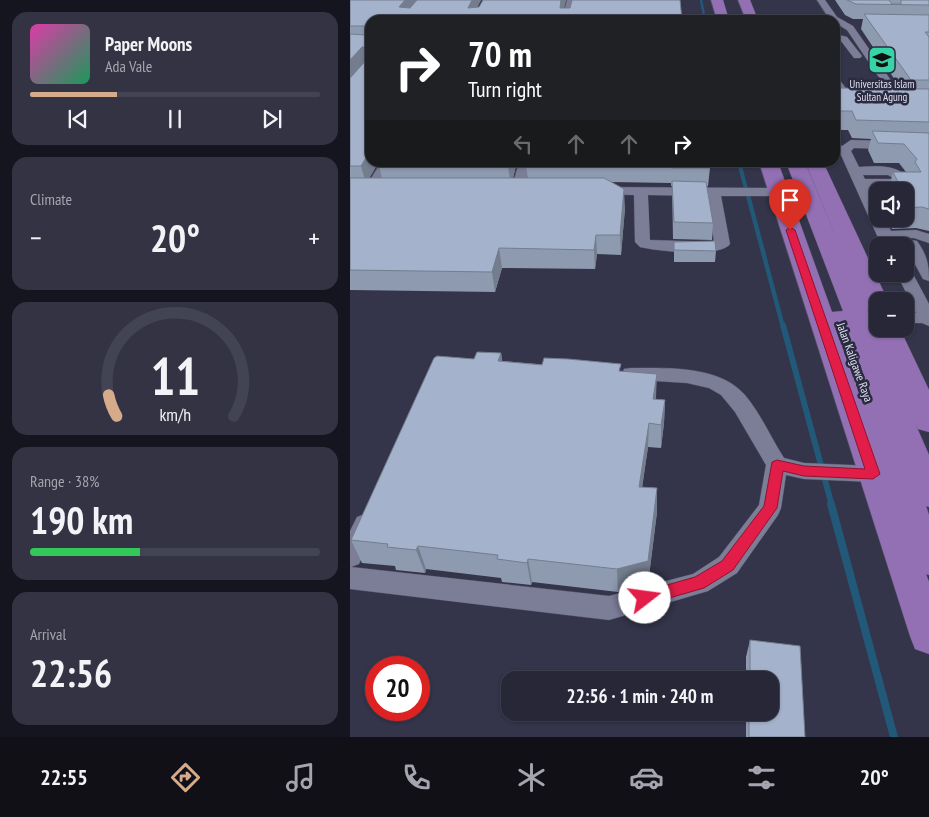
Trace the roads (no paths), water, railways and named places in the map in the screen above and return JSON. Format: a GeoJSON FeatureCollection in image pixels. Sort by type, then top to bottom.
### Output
{"type":"FeatureCollection","features":[{"type":"Feature","properties":{"kind":"highway"},"geometry":{"type":"LineString","coordinates":[[717,0],[722,15]]}},
{"type":"Feature","properties":{"kind":"highway"},"geometry":{"type":"LineString","coordinates":[[725,0],[730,15]]}},
{"type":"Feature","properties":{"kind":"highway"},"geometry":{"type":"LineString","coordinates":[[735,0],[740,15]]}},
{"type":"Feature","properties":{"kind":"highway"},"geometry":{"type":"LineString","coordinates":[[744,0],[750,15]]}},
{"type":"Feature","properties":{"kind":"highway"},"geometry":{"type":"LineString","coordinates":[[769,167],[773,192],[868,474],[921,562],[929,636]]}},
{"type":"Feature","properties":{"kind":"highway","name":"Jalan Kaligawe Raya"},"geometry":{"type":"LineString","coordinates":[[784,167],[921,562]]}},
{"type":"Feature","properties":{"kind":"highway","name":"Jalan Kaligawe Raya"},"geometry":{"type":"LineString","coordinates":[[798,167],[869,310]]}},
{"type":"Feature","properties":{"kind":"highway"},"geometry":{"type":"LineString","coordinates":[[816,167],[869,309]]}},
{"type":"Feature","properties":{"kind":"highway","name":"Jalan Kaligawe Raya"},"geometry":{"type":"LineString","coordinates":[[878,337],[929,494]]}},
{"type":"Feature","properties":{"kind":"highway"},"geometry":{"type":"LineString","coordinates":[[891,337],[929,422]]}},
{"type":"Feature","properties":{"kind":"lane"},"geometry":{"type":"LineString","coordinates":[[567,15],[571,0]]}},
{"type":"Feature","properties":{"kind":"lane"},"geometry":{"type":"LineString","coordinates":[[821,0],[831,15]]}},
{"type":"Feature","properties":{"kind":"lane"},"geometry":{"type":"LineString","coordinates":[[840,21],[855,26]]}},
{"type":"Feature","properties":{"kind":"lane"},"geometry":{"type":"LineString","coordinates":[[840,26],[855,26]]}},
{"type":"Feature","properties":{"kind":"lane"},"geometry":{"type":"LineString","coordinates":[[855,26],[863,47],[901,102]]}},
{"type":"Feature","properties":{"kind":"lane"},"geometry":{"type":"LineString","coordinates":[[840,38],[844,39],[850,46],[862,65],[876,65]]}},
{"type":"Feature","properties":{"kind":"lane"},"geometry":{"type":"LineString","coordinates":[[850,46],[863,47]]}},
{"type":"Feature","properties":{"kind":"lane"},"geometry":{"type":"LineString","coordinates":[[870,78],[885,78]]}},
{"type":"Feature","properties":{"kind":"lane"},"geometry":{"type":"LineString","coordinates":[[840,88],[844,93],[876,99],[901,102],[929,102]]}},
{"type":"Feature","properties":{"kind":"lane"},"geometry":{"type":"LineString","coordinates":[[840,101],[876,99]]}},
{"type":"Feature","properties":{"kind":"lane"},"geometry":{"type":"LineString","coordinates":[[840,149],[851,144],[929,146]]}},
{"type":"Feature","properties":{"kind":"lane"},"geometry":{"type":"LineString","coordinates":[[840,153],[857,177],[886,237]]}},
{"type":"Feature","properties":{"kind":"lane"},"geometry":{"type":"LineString","coordinates":[[371,190],[385,167]]}},
{"type":"Feature","properties":{"kind":"lane"},"geometry":{"type":"LineString","coordinates":[[524,167],[513,191],[536,191]]}},
{"type":"Feature","properties":{"kind":"lane"},"geometry":{"type":"LineString","coordinates":[[357,190],[391,190]]}},
{"type":"Feature","properties":{"kind":"lane"},"geometry":{"type":"LineString","coordinates":[[584,191],[773,192]]}},
{"type":"Feature","properties":{"kind":"lane"},"geometry":{"type":"LineString","coordinates":[[641,192],[643,242],[645,244],[712,248],[722,244],[713,192]]}},
{"type":"Feature","properties":{"kind":"lane"},"geometry":{"type":"LineString","coordinates":[[904,237],[916,234],[929,239]]}},
{"type":"Feature","properties":{"kind":"lane"},"geometry":{"type":"LineString","coordinates":[[914,248],[929,276]]}},
{"type":"Feature","properties":{"kind":"lane"},"geometry":{"type":"LineString","coordinates":[[913,282],[922,291],[929,319],[914,318]]}},
{"type":"Feature","properties":{"kind":"lane"},"geometry":{"type":"LineString","coordinates":[[350,578],[609,608],[699,583],[728,565],[770,508],[777,465],[736,398],[720,386],[692,377],[613,373]]}},
{"type":"Feature","properties":{"kind":"lane"},"geometry":{"type":"LineString","coordinates":[[777,465],[804,471],[868,474]]}},
{"type":"Feature","properties":{"kind":"lane"},"geometry":{"type":"LineString","coordinates":[[350,557],[374,503]]}},
{"type":"Feature","properties":{"kind":"waterway"},"geometry":{"type":"LineString","coordinates":[[701,0],[704,15]]}},
{"type":"Feature","properties":{"kind":"waterway"},"geometry":{"type":"LineString","coordinates":[[740,167],[746,189]]}},
{"type":"Feature","properties":{"kind":"waterway"},"geometry":{"type":"LineString","coordinates":[[746,188],[783,327]]}},
{"type":"Feature","properties":{"kind":"waterway"},"geometry":{"type":"LineString","coordinates":[[783,325],[832,506]]}},
{"type":"Feature","properties":{"kind":"waterway"},"geometry":{"type":"LineString","coordinates":[[831,504],[894,737]]}},
{"type":"Feature","properties":{"kind":"place","name":"Universitas Islam Sultan Agung"},"geometry":{"type":"Point","coordinates":[882,60]}}]}
